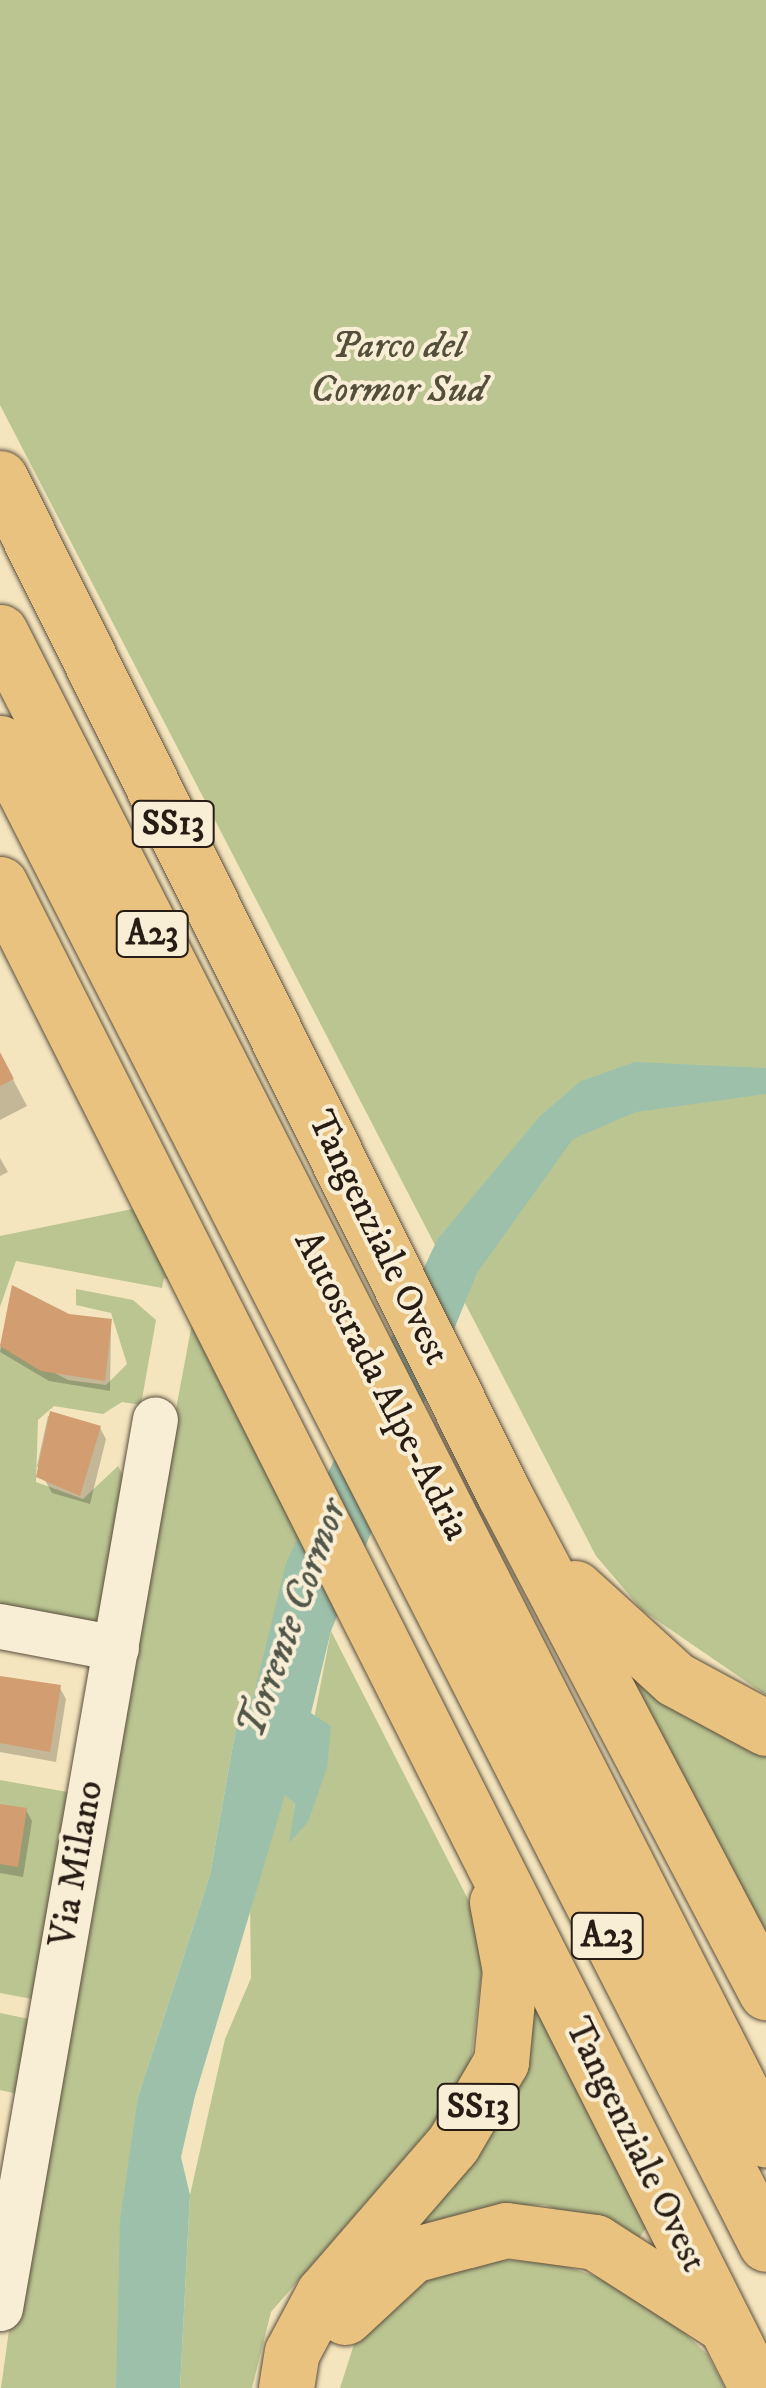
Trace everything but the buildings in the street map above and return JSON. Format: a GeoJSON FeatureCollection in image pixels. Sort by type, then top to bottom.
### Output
{"type":"FeatureCollection","features":[{"type":"Feature","properties":{"kind":"highway","name":"Tangenziale Ovest"},"geometry":{"type":"LineString","coordinates":[[0,478],[504,1494],[766,1992]]}},
{"type":"Feature","properties":{"kind":"highway","name":"Autostrada Alpe-Adria"},"geometry":{"type":"LineString","coordinates":[[0,632],[766,2139]]}},
{"type":"Feature","properties":{"kind":"highway","name":"Autostrada Alpe-Adria"},"geometry":{"type":"LineString","coordinates":[[0,742],[276,1291],[766,2244]]}},
{"type":"Feature","properties":{"kind":"highway","name":"Tangenziale Ovest"},"geometry":{"type":"LineString","coordinates":[[0,884],[409,1686],[757,2388]]}},
{"type":"Feature","properties":{"kind":"highway"},"geometry":{"type":"LineString","coordinates":[[504,1494],[605,1624],[676,1678],[766,1728]]}},
{"type":"Feature","properties":{"kind":"highway","name":"SS13"},"geometry":{"type":"LineString","coordinates":[[286,2388],[323,2294],[453,2144],[501,2062],[506,1930],[453,1776]]}},
{"type":"Feature","properties":{"kind":"highway"},"geometry":{"type":"LineString","coordinates":[[317,2388],[334,2328],[373,2285],[412,2256],[476,2234],[559,2231],[595,2242],[724,2326]]}},
{"type":"Feature","properties":{"kind":"street","name":"Via Milano"},"geometry":{"type":"LineString","coordinates":[[0,2308],[155,1420]]}},
{"type":"Feature","properties":{"kind":"street"},"geometry":{"type":"LineString","coordinates":[[0,1626],[116,1648]]}},
{"type":"Feature","properties":{"kind":"green space","name":"Parco del Cormor Sud"},"geometry":{"type":"Polygon","coordinates":[[[0,0],[766,0],[766,1695],[642,1610],[596,1556],[0,405],[0,0]]]}},
{"type":"Feature","properties":{"kind":"green space"},"geometry":{"type":"Polygon","coordinates":[[[142,1207],[181,1282],[164,1278],[162,1288],[16,1261],[0,1307],[0,1236],[142,1207]]]}},
{"type":"Feature","properties":{"kind":"green space"},"geometry":{"type":"Polygon","coordinates":[[[76,1289],[133,1300],[156,1320],[141,1405],[122,1402],[103,1414],[54,1406],[38,1420],[36,1482],[83,1499],[118,1466],[128,1484],[104,1624],[0,1605],[0,1344],[68,1380],[106,1385],[127,1364],[111,1313],[76,1305],[76,1289]]]}},
{"type":"Feature","properties":{"kind":"green space"},"geometry":{"type":"Polygon","coordinates":[[[193,1318],[300,1532],[252,1702],[240,1705],[210,1875],[138,2097],[116,2388],[1,2388],[24,2222],[193,1318]]]}},
{"type":"Feature","properties":{"kind":"green space"},"geometry":{"type":"Polygon","coordinates":[[[331,1631],[472,1907],[483,1962],[470,2068],[447,2109],[271,2312],[252,2388],[180,2388],[190,2195],[225,2039],[251,1978],[250,1904],[285,1794],[295,1804],[290,1843],[331,1631]]]}},
{"type":"Feature","properties":{"kind":"green space"},"geometry":{"type":"Polygon","coordinates":[[[629,1675],[766,1749],[766,1934],[629,1675]]]}},
{"type":"Feature","properties":{"kind":"green space"},"geometry":{"type":"Polygon","coordinates":[[[0,1780],[73,1793],[32,1999],[0,1993],[0,1780]]]}},
{"type":"Feature","properties":{"kind":"green space"},"geometry":{"type":"Polygon","coordinates":[[[530,1989],[649,2224],[637,2241],[545,2205],[492,2206],[401,2238],[530,1989]]]}},
{"type":"Feature","properties":{"kind":"green space"},"geometry":{"type":"Polygon","coordinates":[[[0,2013],[34,2020],[22,2095],[0,2090],[0,2013]]]}},
{"type":"Feature","properties":{"kind":"green space"},"geometry":{"type":"Polygon","coordinates":[[[478,2260],[549,2261],[608,2280],[661,2311],[707,2354],[725,2388],[340,2388],[356,2338],[422,2276],[478,2260]]]}},
{"type":"Feature","properties":{"kind":"water","name":"Torrente Cormor"},"geometry":{"type":"Polygon","coordinates":[[[635,1062],[766,1068],[766,1094],[636,1112],[573,1139],[477,1273],[331,1631],[311,1713],[331,1726],[327,1768],[308,1822],[289,1843],[295,1804],[285,1795],[195,2096],[181,2157],[190,2195],[180,2388],[116,2388],[120,2220],[138,2097],[210,1875],[240,1705],[252,1702],[286,1563],[437,1240],[540,1116],[581,1081],[635,1062]]]}}]}
